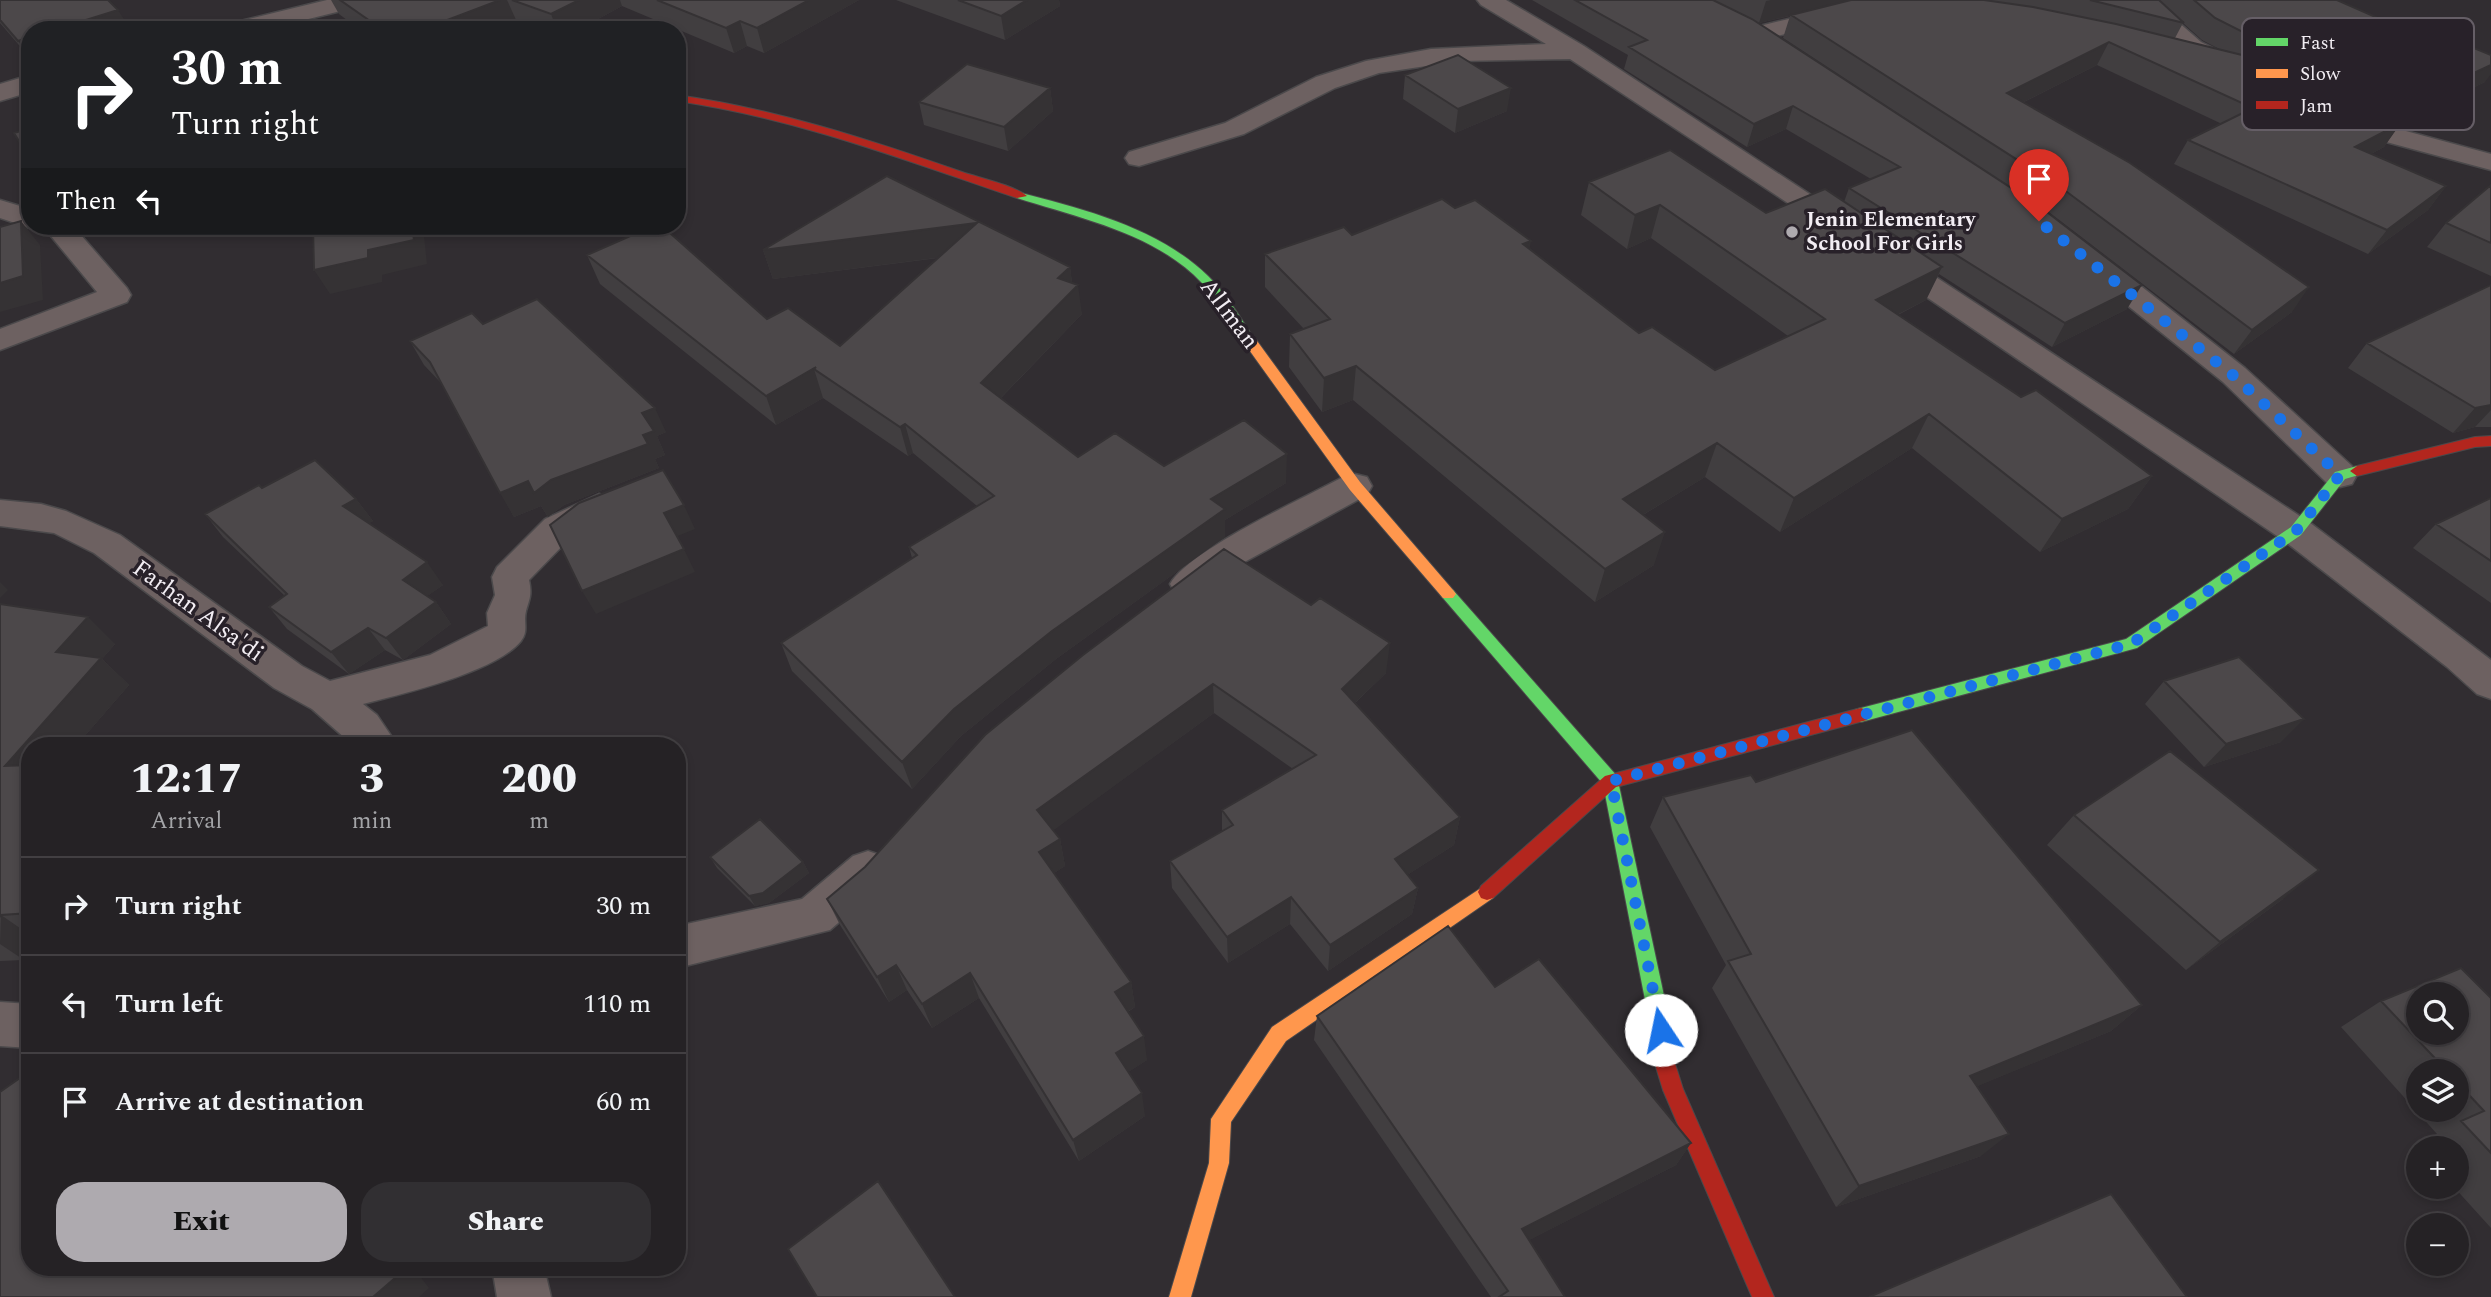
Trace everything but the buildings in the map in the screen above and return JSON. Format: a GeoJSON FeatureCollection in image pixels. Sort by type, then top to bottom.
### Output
{"type":"FeatureCollection","features":[{"type":"Feature","properties":{"kind":"street"},"geometry":{"type":"LineString","coordinates":[[297,21],[357,0]]}},
{"type":"Feature","properties":{"kind":"street"},"geometry":{"type":"LineString","coordinates":[[1489,0],[1576,51],[2296,531],[2461,656],[2491,683]]}},
{"type":"Feature","properties":{"kind":"street"},"geometry":{"type":"LineString","coordinates":[[2139,0],[2192,47],[2242,72]]}},
{"type":"Feature","properties":{"kind":"street"},"geometry":{"type":"LineString","coordinates":[[242,5],[276,21]]}},
{"type":"Feature","properties":{"kind":"street"},"geometry":{"type":"LineString","coordinates":[[1790,56],[1744,28],[1861,10]]}},
{"type":"Feature","properties":{"kind":"street"},"geometry":{"type":"LineString","coordinates":[[1139,158],[1211,138],[1265,115],[1311,88],[1347,74],[1405,59],[1462,53],[1576,51]]}},
{"type":"Feature","properties":{"kind":"street"},"geometry":{"type":"LineString","coordinates":[[2168,54],[2213,68],[2242,73]]}},
{"type":"Feature","properties":{"kind":"street"},"geometry":{"type":"LineString","coordinates":[[0,93],[21,86]]}},
{"type":"Feature","properties":{"kind":"street","name":"AlIman"},"geometry":{"type":"LineString","coordinates":[[686,99],[726,103],[783,117],[1110,225],[1168,251],[1205,279],[1355,486],[1611,781]]}},
{"type":"Feature","properties":{"kind":"street"},"geometry":{"type":"LineString","coordinates":[[2374,130],[2491,162]]}},
{"type":"Feature","properties":{"kind":"street"},"geometry":{"type":"LineString","coordinates":[[0,209],[21,216]]}},
{"type":"Feature","properties":{"kind":"street"},"geometry":{"type":"LineString","coordinates":[[0,340],[116,295],[65,235]]}},
{"type":"Feature","properties":{"kind":"street"},"geometry":{"type":"LineString","coordinates":[[2071,246],[2234,376],[2340,475]]}},
{"type":"Feature","properties":{"kind":"street"},"geometry":{"type":"LineString","coordinates":[[1180,1297],[1219,1163],[1221,1119],[1279,1034],[1495,887],[1611,781],[2131,644],[2296,531],[2340,475],[2475,442],[2491,441]]}},
{"type":"Feature","properties":{"kind":"street"},"geometry":{"type":"LineString","coordinates":[[1160,606],[1226,556],[1355,486]]}},
{"type":"Feature","properties":{"kind":"street"},"geometry":{"type":"LineString","coordinates":[[326,698],[440,666],[486,648],[506,632],[506,613],[514,595],[510,577],[558,528],[589,510],[633,496]]}},
{"type":"Feature","properties":{"kind":"street","name":"Farhan Alsa'di"},"geometry":{"type":"LineString","coordinates":[[0,513],[41,517],[66,524],[107,544],[288,677],[326,698],[363,727],[371,737]]}},
{"type":"Feature","properties":{"kind":"street"},"geometry":{"type":"LineString","coordinates":[[0,539],[66,524]]}},
{"type":"Feature","properties":{"kind":"street"},"geometry":{"type":"LineString","coordinates":[[1611,781],[1661,1030],[1661,1051],[1673,1090],[1763,1297]]}},
{"type":"Feature","properties":{"kind":"street"},"geometry":{"type":"LineString","coordinates":[[686,945],[814,916],[860,878],[896,839]]}},
{"type":"Feature","properties":{"kind":"street"},"geometry":{"type":"LineString","coordinates":[[0,1024],[21,1025]]}},
{"type":"Feature","properties":{"kind":"street"},"geometry":{"type":"LineString","coordinates":[[520,1276],[524,1297]]}},
{"type":"Feature","properties":{"kind":"traffic: fast"},"geometry":{"type":"LineString","coordinates":[[1021,196],[1119,228],[1167,250],[1206,280],[1247,337]]}},
{"type":"Feature","properties":{"kind":"traffic: fast"},"geometry":{"type":"LineString","coordinates":[[1861,715],[2131,644],[2296,531],[2340,475],[2357,471]]}},
{"type":"Feature","properties":{"kind":"traffic: fast"},"geometry":{"type":"LineString","coordinates":[[1448,594],[1611,781],[1656,1005]]}},
{"type":"Feature","properties":{"kind":"traffic: slow"},"geometry":{"type":"LineString","coordinates":[[1247,337],[1355,486],[1448,594]]}},
{"type":"Feature","properties":{"kind":"traffic: slow"},"geometry":{"type":"LineString","coordinates":[[1180,1297],[1219,1163],[1221,1119],[1279,1034],[1487,892]]}},
{"type":"Feature","properties":{"kind":"traffic: jam"},"geometry":{"type":"LineString","coordinates":[[686,99],[765,113],[808,125],[1021,196]]}},
{"type":"Feature","properties":{"kind":"traffic: jam"},"geometry":{"type":"LineString","coordinates":[[2357,471],[2475,442],[2491,441]]}},
{"type":"Feature","properties":{"kind":"traffic: jam"},"geometry":{"type":"LineString","coordinates":[[1487,892],[1611,781],[1861,715]]}},
{"type":"Feature","properties":{"kind":"traffic: jam"},"geometry":{"type":"LineString","coordinates":[[1656,1005],[1661,1030],[1661,1051],[1673,1090],[1763,1297]]}},
{"type":"Feature","properties":{"kind":"place","name":"Jenin Elementary School For Girls"},"geometry":{"type":"Point","coordinates":[1792,232]}},
{"type":"Feature","properties":{"kind":"route"},"geometry":{"type":"LineString","coordinates":[[1661,1030],[1611,781],[2131,644],[2296,531],[2340,475],[2234,376],[2039,221]]}}]}
